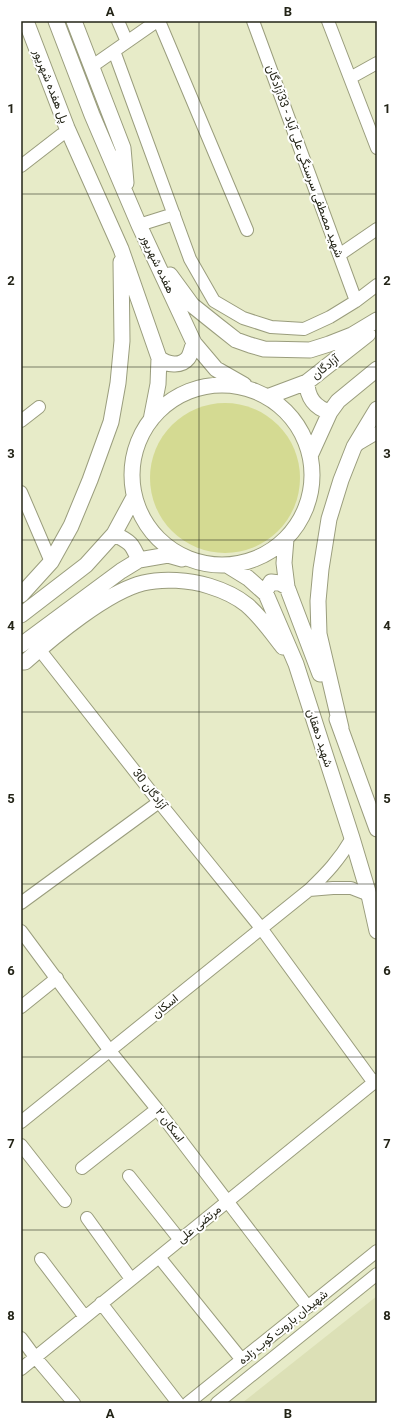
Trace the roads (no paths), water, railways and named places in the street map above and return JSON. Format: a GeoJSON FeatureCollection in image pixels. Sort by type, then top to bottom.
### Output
{"type":"FeatureCollection","features":[{"type":"Feature","properties":{"kind":"main road","name":"پل هفده شهریور"},"geometry":{"type":"LineString","coordinates":[[26,21],[64,131]]}},
{"type":"Feature","properties":{"kind":"main road","name":"هفده شهریور"},"geometry":{"type":"LineString","coordinates":[[56,21],[92,115],[140,225],[194,342],[216,369],[252,390]]}},
{"type":"Feature","properties":{"kind":"main road"},"geometry":{"type":"LineString","coordinates":[[74,21],[123,148],[127,196]]}},
{"type":"Feature","properties":{"kind":"main road"},"geometry":{"type":"LineString","coordinates":[[21,29],[64,131],[98,197],[121,249],[159,358],[158,384],[150,420],[138,444],[132,470],[134,497],[144,520],[158,539],[178,554],[201,563]]}},
{"type":"Feature","properties":{"kind":"main road"},"geometry":{"type":"LineString","coordinates":[[21,595],[51,562],[71,526],[90,480],[111,422],[118,383],[122,341],[121,249]]}},
{"type":"Feature","properties":{"kind":"main road"},"geometry":{"type":"LineString","coordinates":[[153,253],[192,304],[231,336],[250,345],[264,349],[310,350],[352,335],[377,320]]}},
{"type":"Feature","properties":{"kind":"main road","name":"آزادگان"},"geometry":{"type":"LineString","coordinates":[[267,397],[307,382],[377,327]]}},
{"type":"Feature","properties":{"kind":"main road"},"geometry":{"type":"LineString","coordinates":[[159,358],[164,363],[173,364],[183,362],[189,357],[194,342]]}},
{"type":"Feature","properties":{"kind":"main road"},"geometry":{"type":"LineString","coordinates":[[310,456],[330,412],[338,401],[377,369]]}},
{"type":"Feature","properties":{"kind":"main road"},"geometry":{"type":"LineString","coordinates":[[307,382],[308,392],[313,402],[320,409],[330,412]]}},
{"type":"Feature","properties":{"kind":"main road"},"geometry":{"type":"LineString","coordinates":[[21,645],[121,571],[139,560],[168,555],[201,563],[227,566],[249,562],[268,552],[286,539],[303,514],[311,486],[310,456],[301,432],[287,412],[267,397],[252,390],[235,386],[212,385],[190,391],[170,401],[150,420]]}},
{"type":"Feature","properties":{"kind":"main road"},"geometry":{"type":"LineString","coordinates":[[341,728],[319,634],[318,601],[321,569],[329,519],[341,480],[354,446],[377,409]]}},
{"type":"Feature","properties":{"kind":"main road"},"geometry":{"type":"LineString","coordinates":[[21,615],[86,564],[114,534],[134,497]]}},
{"type":"Feature","properties":{"kind":"main road"},"geometry":{"type":"LineString","coordinates":[[114,534],[132,545],[139,560]]}},
{"type":"Feature","properties":{"kind":"main road","name":"شهید دهقان"},"geometry":{"type":"LineString","coordinates":[[286,539],[284,563],[287,587],[341,728],[377,829]]}},
{"type":"Feature","properties":{"kind":"main road","name":"شهید دهقان"},"geometry":{"type":"LineString","coordinates":[[227,566],[248,578],[266,594],[296,664],[352,838],[369,895],[377,931]]}},
{"type":"Feature","properties":{"kind":"main road"},"geometry":{"type":"LineString","coordinates":[[22,663],[87,613],[116,594],[143,583],[171,581],[195,582],[223,590],[247,605],[264,623],[296,664]]}},
{"type":"Feature","properties":{"kind":"main road"},"geometry":{"type":"LineString","coordinates":[[266,594],[267,587],[271,582],[280,583],[287,587]]}},
{"type":"Feature","properties":{"kind":"street"},"geometry":{"type":"LineString","coordinates":[[118,21],[126,42]]}},
{"type":"Feature","properties":{"kind":"street"},"geometry":{"type":"LineString","coordinates":[[91,67],[158,21],[247,230]]}},
{"type":"Feature","properties":{"kind":"street","name":"شهید مصطفی سرسنگی علی آباد - 33آزادگان"},"geometry":{"type":"LineString","coordinates":[[253,21],[356,301]]}},
{"type":"Feature","properties":{"kind":"street"},"geometry":{"type":"LineString","coordinates":[[328,21],[377,148]]}},
{"type":"Feature","properties":{"kind":"street"},"geometry":{"type":"LineString","coordinates":[[114,51],[190,259],[214,301],[243,318],[271,327],[304,329],[330,317],[356,301],[377,284]]}},
{"type":"Feature","properties":{"kind":"street"},"geometry":{"type":"LineString","coordinates":[[350,78],[377,63]]}},
{"type":"Feature","properties":{"kind":"street"},"geometry":{"type":"LineString","coordinates":[[21,166],[64,131]]}},
{"type":"Feature","properties":{"kind":"street"},"geometry":{"type":"LineString","coordinates":[[140,225],[174,214]]}},
{"type":"Feature","properties":{"kind":"street"},"geometry":{"type":"LineString","coordinates":[[339,254],[377,230]]}},
{"type":"Feature","properties":{"kind":"street"},"geometry":{"type":"LineString","coordinates":[[21,421],[39,407]]}},
{"type":"Feature","properties":{"kind":"street"},"geometry":{"type":"LineString","coordinates":[[354,446],[377,433]]}},
{"type":"Feature","properties":{"kind":"street"},"geometry":{"type":"LineString","coordinates":[[21,492],[51,562]]}},
{"type":"Feature","properties":{"kind":"street","name":"آزادگان 30"},"geometry":{"type":"LineString","coordinates":[[39,649],[159,802],[261,928],[375,1082]]}},
{"type":"Feature","properties":{"kind":"street"},"geometry":{"type":"LineString","coordinates":[[21,903],[159,802]]}},
{"type":"Feature","properties":{"kind":"street","name":"اسکان"},"geometry":{"type":"LineString","coordinates":[[21,1122],[309,890],[330,870],[342,855],[352,838]]}},
{"type":"Feature","properties":{"kind":"street"},"geometry":{"type":"LineString","coordinates":[[309,890],[351,888],[369,895]]}},
{"type":"Feature","properties":{"kind":"street","name":"اسکان ۲"},"geometry":{"type":"LineString","coordinates":[[21,931],[110,1051],[157,1109],[308,1307]]}},
{"type":"Feature","properties":{"kind":"street"},"geometry":{"type":"LineString","coordinates":[[21,1007],[57,978]]}},
{"type":"Feature","properties":{"kind":"street","name":"مرتضی علی"},"geometry":{"type":"LineString","coordinates":[[21,1369],[375,1082]]}},
{"type":"Feature","properties":{"kind":"street"},"geometry":{"type":"LineString","coordinates":[[82,1168],[157,1109]]}},
{"type":"Feature","properties":{"kind":"street"},"geometry":{"type":"LineString","coordinates":[[21,1145],[64,1201]]}},
{"type":"Feature","properties":{"kind":"street"},"geometry":{"type":"LineString","coordinates":[[129,1176],[180,1240]]}},
{"type":"Feature","properties":{"kind":"street"},"geometry":{"type":"LineString","coordinates":[[87,1218],[131,1279]]}},
{"type":"Feature","properties":{"kind":"street","name":"شهیدان باروت کوب زاده"},"geometry":{"type":"LineString","coordinates":[[188,1403],[377,1251]]}},
{"type":"Feature","properties":{"kind":"street"},"geometry":{"type":"LineString","coordinates":[[159,1257],[242,1360]]}},
{"type":"Feature","properties":{"kind":"street"},"geometry":{"type":"LineString","coordinates":[[41,1259],[85,1317]]}},
{"type":"Feature","properties":{"kind":"street","name":"شهیدان باروت کوب زاده"},"geometry":{"type":"LineString","coordinates":[[217,1403],[377,1274]]}},
{"type":"Feature","properties":{"kind":"street"},"geometry":{"type":"LineString","coordinates":[[102,1303],[178,1403]]}},
{"type":"Feature","properties":{"kind":"street"},"geometry":{"type":"LineString","coordinates":[[21,1338],[74,1403]]}}]}
